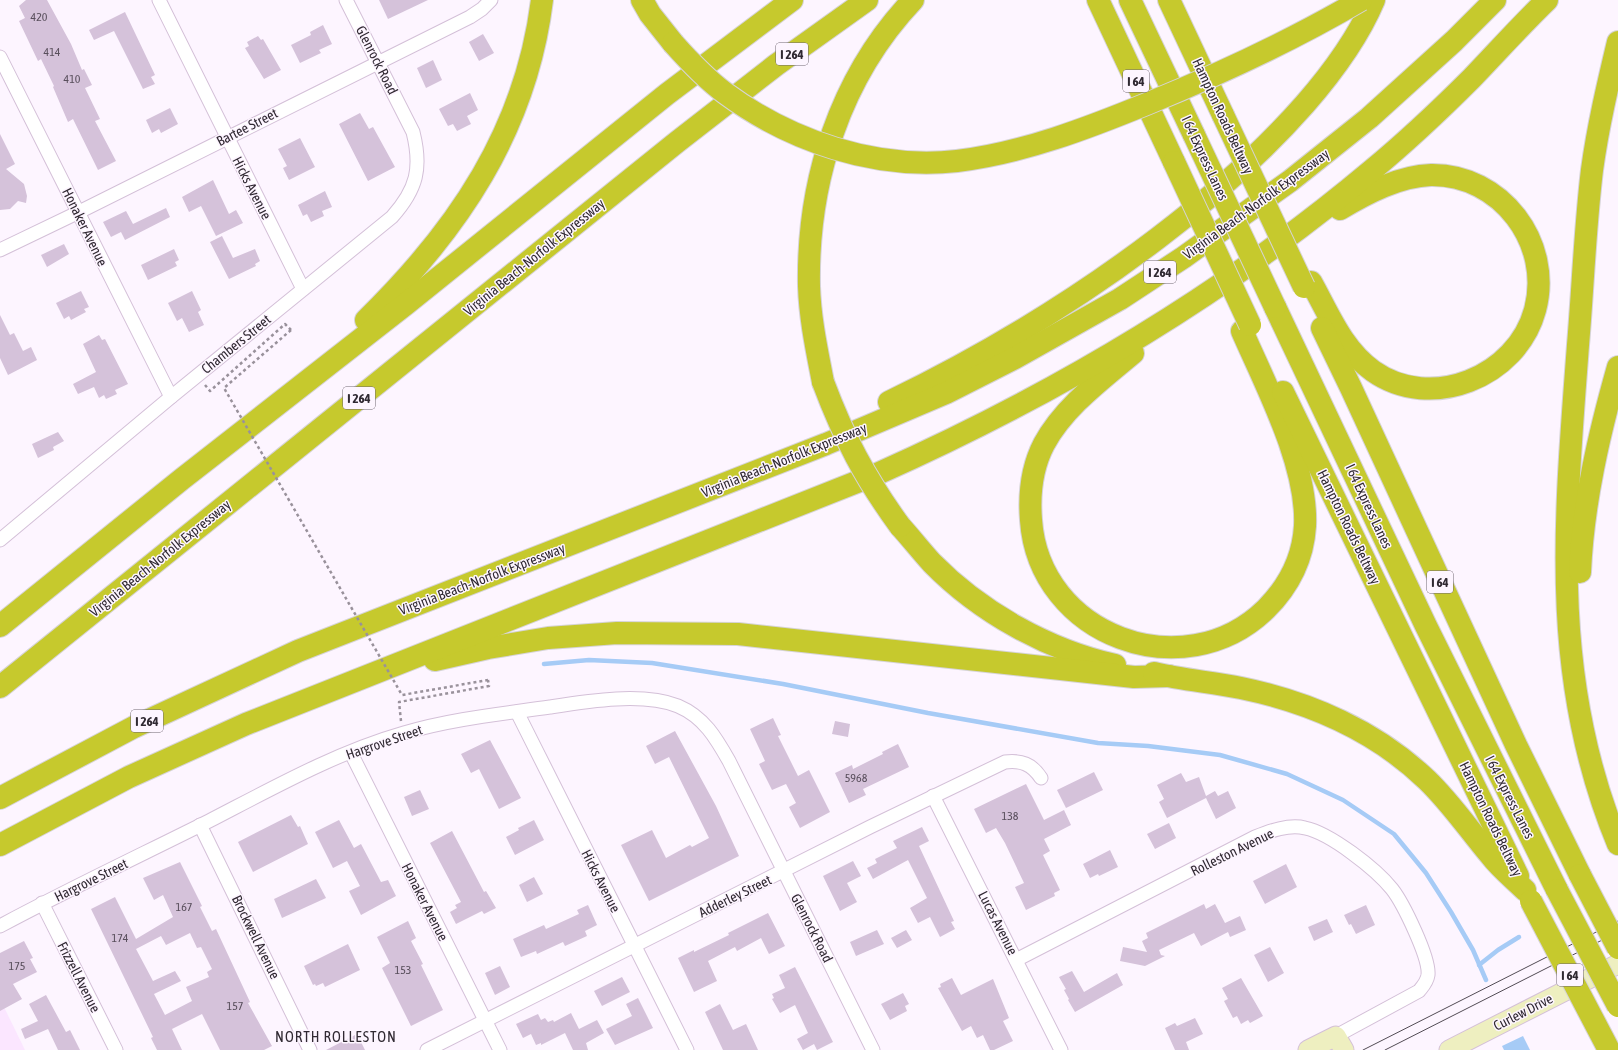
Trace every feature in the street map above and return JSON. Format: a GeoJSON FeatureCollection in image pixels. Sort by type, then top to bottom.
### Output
{"type":"FeatureCollection","features":[{"type":"Feature","properties":{"kind":"highway"},"geometry":{"type":"LineString","coordinates":[[292,393],[386,300],[439,239],[462,209],[484,174],[503,137],[519,98],[532,54],[542,0]]}},
{"type":"Feature","properties":{"kind":"highway"},"geometry":{"type":"LineString","coordinates":[[642,0],[650,14],[673,43],[695,67],[724,92],[754,113],[785,129],[818,143],[890,160],[924,162],[957,161],[994,154],[1029,145],[1133,110],[1278,46],[1361,0]]}},
{"type":"Feature","properties":{"kind":"highway"},"geometry":{"type":"LineString","coordinates":[[0,626],[667,94],[792,0]]}},
{"type":"Feature","properties":{"kind":"highway","name":"Virginia Beach-Norfolk Expressway"},"geometry":{"type":"LineString","coordinates":[[0,686],[677,142],[776,65],[867,0]]}},
{"type":"Feature","properties":{"kind":"highway"},"geometry":{"type":"LineString","coordinates":[[913,0],[893,21],[854,82],[825,154],[813,214],[809,287],[812,319],[823,382],[835,416],[854,455],[873,488],[900,526],[933,563],[966,593],[1022,629],[1096,661],[1169,676],[1242,688],[1300,705],[1332,717],[1380,742],[1402,758],[1427,780],[1461,816],[1492,857],[1528,896]]}},
{"type":"Feature","properties":{"kind":"highway","name":"I 64"},"geometry":{"type":"LineString","coordinates":[[1098,0],[1204,226],[1246,328]]}},
{"type":"Feature","properties":{"kind":"highway","name":"I 64 Express Lanes"},"geometry":{"type":"LineString","coordinates":[[1130,0],[1433,640],[1557,890],[1618,1006]]}},
{"type":"Feature","properties":{"kind":"highway","name":"Hampton Roads Beltway"},"geometry":{"type":"LineString","coordinates":[[1169,0],[1262,198],[1308,285]]}},
{"type":"Feature","properties":{"kind":"highway"},"geometry":{"type":"LineString","coordinates":[[774,464],[850,421],[971,360],[1028,328],[1083,292],[1170,228],[1226,184],[1286,126],[1324,82],[1350,44],[1374,0]]}},
{"type":"Feature","properties":{"kind":"highway","name":"Virginia Beach-Norfolk Expressway"},"geometry":{"type":"LineString","coordinates":[[0,798],[134,727],[298,651],[826,444],[946,393],[1015,358],[1120,299],[1184,257],[1290,181],[1369,118],[1454,41],[1495,0]]}},
{"type":"Feature","properties":{"kind":"highway"},"geometry":{"type":"LineString","coordinates":[[1267,253],[1372,170],[1471,78],[1547,0]]}},
{"type":"Feature","properties":{"kind":"highway"},"geometry":{"type":"LineString","coordinates":[[1618,42],[1600,118],[1592,169],[1566,523],[1567,618],[1576,699],[1599,795],[1618,844]]}},
{"type":"Feature","properties":{"kind":"highway"},"geometry":{"type":"LineString","coordinates":[[0,845],[129,776],[177,754],[340,685],[869,477],[935,448],[1012,410],[1079,374],[1191,305],[1267,253],[1351,202],[1375,190],[1414,177],[1430,175],[1450,176],[1485,188],[1501,199],[1516,216],[1526,232],[1534,250],[1538,273],[1538,292],[1535,311],[1526,332],[1516,348],[1501,363],[1470,382],[1456,386],[1437,388],[1402,385],[1374,371],[1357,357],[1338,334],[1308,285]]}},
{"type":"Feature","properties":{"kind":"highway","name":"I 64"},"geometry":{"type":"LineString","coordinates":[[1308,285],[1513,738],[1580,875],[1618,948]]}},
{"type":"Feature","properties":{"kind":"highway"},"geometry":{"type":"LineString","coordinates":[[1191,305],[1067,413],[1043,446],[1036,465],[1031,488],[1032,529],[1036,548],[1044,568],[1054,587],[1083,618],[1118,638],[1141,645],[1164,648],[1211,642],[1230,635],[1246,626],[1278,597],[1289,581],[1298,563],[1303,544],[1305,524],[1300,476],[1246,328]]}},
{"type":"Feature","properties":{"kind":"highway","name":"Hampton Roads Beltway"},"geometry":{"type":"LineString","coordinates":[[1246,328],[1528,896],[1609,1050]]}},
{"type":"Feature","properties":{"kind":"highway"},"geometry":{"type":"LineString","coordinates":[[1583,733],[1578,613],[1581,548],[1593,471],[1618,367]]}},
{"type":"Feature","properties":{"kind":"highway"},"geometry":{"type":"LineString","coordinates":[[340,685],[488,648],[548,638],[617,633],[738,634],[1134,677],[1169,676]]}},
{"type":"Feature","properties":{"kind":"street","name":"Hicks Avenue"},"geometry":{"type":"LineString","coordinates":[[159,0],[303,289]]}},
{"type":"Feature","properties":{"kind":"street","name":"Glenrock Road"},"geometry":{"type":"LineString","coordinates":[[346,0],[407,120]]}},
{"type":"Feature","properties":{"kind":"street","name":"Bartee Street"},"geometry":{"type":"LineString","coordinates":[[0,250],[470,17],[482,9],[491,0]]}},
{"type":"Feature","properties":{"kind":"street","name":"Honaker Avenue"},"geometry":{"type":"LineString","coordinates":[[0,57],[171,396]]}},
{"type":"Feature","properties":{"kind":"street","name":"Chambers Street"},"geometry":{"type":"LineString","coordinates":[[0,540],[171,396],[392,217],[404,203],[413,187],[418,168],[417,148],[413,132],[407,120]]}},
{"type":"Feature","properties":{"kind":"street","name":"Hargrove Street"},"geometry":{"type":"LineString","coordinates":[[0,926],[42,903],[309,770],[402,733],[440,724],[609,700],[646,700],[667,703],[680,707],[697,717],[709,728],[729,761],[751,805]]}},
{"type":"Feature","properties":{"kind":"street","name":"Hicks Avenue"},"geometry":{"type":"LineString","coordinates":[[517,712],[687,1050]]}},
{"type":"Feature","properties":{"kind":"street","name":"Honaker Avenue"},"geometry":{"type":"LineString","coordinates":[[351,753],[500,1050]]}},
{"type":"Feature","properties":{"kind":"street","name":"Adderley Street"},"geometry":{"type":"LineString","coordinates":[[427,1050],[933,796],[1005,762],[1017,761],[1029,764],[1041,778]]}},
{"type":"Feature","properties":{"kind":"street","name":"Lucas Avenue"},"geometry":{"type":"LineString","coordinates":[[933,796],[1061,1050]]}},
{"type":"Feature","properties":{"kind":"street","name":"Glenrock Road"},"geometry":{"type":"LineString","coordinates":[[751,805],[873,1050]]}},
{"type":"Feature","properties":{"kind":"street","name":"Brockwell Avenue"},"geometry":{"type":"LineString","coordinates":[[200,825],[310,1050]]}},
{"type":"Feature","properties":{"kind":"street","name":"Rolleston Avenue"},"geometry":{"type":"LineString","coordinates":[[1016,960],[1255,838],[1271,831],[1305,827],[1340,844],[1375,871],[1392,889],[1424,952],[1428,975],[1425,984],[1419,991],[1340,1043]]}},
{"type":"Feature","properties":{"kind":"street","name":"Frizzell Avenue"},"geometry":{"type":"LineString","coordinates":[[42,903],[116,1050]]}},
{"type":"Feature","properties":{"kind":"street","name":"Curlew Drive"},"geometry":{"type":"LineString","coordinates":[[1449,1050],[1618,964]]}},
{"type":"Feature","properties":{"kind":"street"},"geometry":{"type":"LineString","coordinates":[[1308,1050],[1340,1043]]}},
{"type":"Feature","properties":{"kind":"path"},"geometry":{"type":"LineString","coordinates":[[198,375],[210,391],[285,324],[291,330],[224,388],[402,695],[488,680],[489,686],[398,702],[402,733]]}},
{"type":"Feature","properties":{"kind":"shaded area"},"geometry":{"type":"Polygon","coordinates":[[[0,999],[25,1050],[0,1050],[0,999]]]}},
{"type":"Feature","properties":{"kind":"water"},"geometry":{"type":"Polygon","coordinates":[[[1523,1036],[1530,1050],[1504,1050],[1502,1046],[1523,1036]]]}},
{"type":"Feature","properties":{"kind":"building"},"geometry":{"type":"Polygon","coordinates":[[[26,0],[47,0],[71,44],[82,70],[84,69],[92,85],[85,88],[100,119],[95,121],[116,161],[98,170],[73,119],[68,122],[53,87],[54,86],[41,59],[38,61],[19,21],[25,18],[19,6],[26,0]]]}},
{"type":"Feature","properties":{"kind":"building"},"geometry":{"type":"Polygon","coordinates":[[[379,0],[428,0],[388,19],[379,0]]]}},
{"type":"Feature","properties":{"kind":"building"},"geometry":{"type":"Polygon","coordinates":[[[125,12],[155,75],[151,77],[155,84],[143,89],[114,31],[94,40],[89,30],[125,12]]]}},
{"type":"Feature","properties":{"kind":"building"},"geometry":{"type":"Polygon","coordinates":[[[323,25],[332,44],[319,50],[321,53],[300,63],[291,45],[311,35],[310,32],[323,25]]]}},
{"type":"Feature","properties":{"kind":"building"},"geometry":{"type":"Polygon","coordinates":[[[483,34],[494,53],[479,61],[469,42],[483,34]]]}},
{"type":"Feature","properties":{"kind":"building"},"geometry":{"type":"Polygon","coordinates":[[[258,36],[261,40],[263,39],[281,70],[264,79],[245,48],[249,46],[247,42],[258,36]]]}},
{"type":"Feature","properties":{"kind":"building"},"geometry":{"type":"Polygon","coordinates":[[[433,60],[442,80],[426,88],[417,68],[433,60]]]}},
{"type":"Feature","properties":{"kind":"building"},"geometry":{"type":"Polygon","coordinates":[[[470,93],[478,110],[467,116],[471,124],[457,131],[453,124],[448,126],[439,109],[470,93]]]}},
{"type":"Feature","properties":{"kind":"building"},"geometry":{"type":"Polygon","coordinates":[[[170,108],[178,124],[161,133],[159,129],[152,133],[146,120],[170,108]]]}},
{"type":"Feature","properties":{"kind":"building"},"geometry":{"type":"Polygon","coordinates":[[[360,113],[369,129],[373,127],[395,167],[368,181],[339,124],[360,113]]]}},
{"type":"Feature","properties":{"kind":"building"},"geometry":{"type":"Polygon","coordinates":[[[0,134],[15,164],[6,169],[24,184],[27,196],[26,203],[18,201],[10,209],[0,210],[0,134]]]}},
{"type":"Feature","properties":{"kind":"building"},"geometry":{"type":"Polygon","coordinates":[[[300,138],[315,167],[289,180],[283,168],[287,166],[278,149],[300,138]]]}},
{"type":"Feature","properties":{"kind":"building"},"geometry":{"type":"Polygon","coordinates":[[[213,180],[229,214],[236,210],[243,223],[216,236],[201,206],[189,212],[182,197],[213,180]]]}},
{"type":"Feature","properties":{"kind":"building"},"geometry":{"type":"Polygon","coordinates":[[[325,191],[332,207],[322,211],[324,216],[311,222],[307,214],[303,216],[298,205],[325,191]]]}},
{"type":"Feature","properties":{"kind":"building"},"geometry":{"type":"Polygon","coordinates":[[[166,208],[170,217],[125,240],[121,232],[111,237],[103,222],[126,211],[133,224],[166,208]]]}},
{"type":"Feature","properties":{"kind":"building"},"geometry":{"type":"Polygon","coordinates":[[[222,236],[233,258],[255,249],[260,261],[255,264],[256,266],[229,279],[210,242],[222,236]]]}},
{"type":"Feature","properties":{"kind":"building"},"geometry":{"type":"Polygon","coordinates":[[[64,244],[69,254],[47,267],[41,255],[64,244]]]}},
{"type":"Feature","properties":{"kind":"building"},"geometry":{"type":"Polygon","coordinates":[[[174,249],[179,260],[175,262],[177,266],[148,280],[141,265],[174,249]]]}},
{"type":"Feature","properties":{"kind":"building"},"geometry":{"type":"Polygon","coordinates":[[[81,291],[89,307],[84,309],[86,312],[71,320],[69,316],[64,319],[56,303],[81,291]]]}},
{"type":"Feature","properties":{"kind":"building"},"geometry":{"type":"Polygon","coordinates":[[[192,291],[201,310],[198,312],[204,325],[189,332],[182,318],[177,321],[168,303],[192,291]]]}},
{"type":"Feature","properties":{"kind":"building"},"geometry":{"type":"Polygon","coordinates":[[[0,315],[10,335],[14,333],[23,351],[31,347],[37,360],[8,375],[0,358],[0,315]]]}},
{"type":"Feature","properties":{"kind":"building"},"geometry":{"type":"Polygon","coordinates":[[[99,335],[102,340],[105,339],[128,384],[115,390],[117,394],[106,399],[104,395],[99,398],[94,387],[78,394],[73,384],[96,372],[83,344],[99,335]]]}},
{"type":"Feature","properties":{"kind":"building"},"geometry":{"type":"Polygon","coordinates":[[[58,432],[64,441],[53,447],[54,450],[38,458],[32,444],[58,432]]]}},
{"type":"Feature","properties":{"kind":"building"},"geometry":{"type":"Polygon","coordinates":[[[773,718],[781,735],[778,736],[798,776],[809,770],[830,812],[800,828],[789,807],[796,803],[786,784],[772,790],[759,764],[765,761],[750,729],[773,718]]]}},
{"type":"Feature","properties":{"kind":"building"},"geometry":{"type":"Polygon","coordinates":[[[835,721],[850,724],[848,737],[832,734],[835,721]]]}},
{"type":"Feature","properties":{"kind":"building"},"geometry":{"type":"Polygon","coordinates":[[[675,731],[716,806],[739,856],[649,901],[621,845],[652,830],[666,858],[690,845],[692,847],[709,838],[669,757],[655,764],[646,746],[675,731]]]}},
{"type":"Feature","properties":{"kind":"building"},"geometry":{"type":"Polygon","coordinates":[[[490,740],[521,798],[499,809],[479,769],[471,773],[461,754],[490,740]]]}},
{"type":"Feature","properties":{"kind":"building"},"geometry":{"type":"Polygon","coordinates":[[[898,744],[909,767],[863,789],[866,795],[849,803],[835,773],[852,765],[853,769],[883,754],[882,752],[898,744]]]}},
{"type":"Feature","properties":{"kind":"building"},"geometry":{"type":"Polygon","coordinates":[[[1094,772],[1103,790],[1066,808],[1057,790],[1094,772]]]}},
{"type":"Feature","properties":{"kind":"building"},"geometry":{"type":"Polygon","coordinates":[[[1181,773],[1186,782],[1199,777],[1206,796],[1215,791],[1218,796],[1228,791],[1236,808],[1216,819],[1206,798],[1167,818],[1159,802],[1164,799],[1157,785],[1181,773]]]}},
{"type":"Feature","properties":{"kind":"building"},"geometry":{"type":"Polygon","coordinates":[[[1026,784],[1044,820],[1064,810],[1071,825],[1044,839],[1050,851],[1043,855],[1060,890],[1054,893],[1055,896],[1026,910],[1015,887],[1024,883],[1005,843],[996,828],[986,833],[974,809],[1026,784]]]}},
{"type":"Feature","properties":{"kind":"building"},"geometry":{"type":"Polygon","coordinates":[[[420,790],[429,809],[412,816],[404,797],[420,790]]]}},
{"type":"Feature","properties":{"kind":"building"},"geometry":{"type":"Polygon","coordinates":[[[291,815],[298,827],[300,826],[308,844],[253,872],[238,842],[291,815]]]}},
{"type":"Feature","properties":{"kind":"building"},"geometry":{"type":"Polygon","coordinates":[[[339,820],[354,848],[361,844],[381,882],[388,880],[396,896],[361,915],[349,891],[360,886],[347,861],[333,868],[315,832],[339,820]]]}},
{"type":"Feature","properties":{"kind":"building"},"geometry":{"type":"Polygon","coordinates":[[[534,820],[544,840],[515,855],[506,837],[519,830],[518,828],[534,820]]]}},
{"type":"Feature","properties":{"kind":"building"},"geometry":{"type":"Polygon","coordinates":[[[1169,823],[1176,838],[1155,849],[1147,834],[1169,823]]]}},
{"type":"Feature","properties":{"kind":"building"},"geometry":{"type":"Polygon","coordinates":[[[922,827],[929,841],[919,846],[954,921],[951,922],[955,929],[940,937],[930,917],[918,923],[910,908],[927,898],[908,860],[873,879],[867,868],[877,863],[875,859],[897,848],[893,841],[922,827]]]}},
{"type":"Feature","properties":{"kind":"building"},"geometry":{"type":"Polygon","coordinates":[[[452,831],[484,892],[486,891],[496,908],[484,914],[482,911],[456,924],[450,912],[457,908],[455,905],[461,902],[430,843],[452,831]]]}},
{"type":"Feature","properties":{"kind":"building"},"geometry":{"type":"Polygon","coordinates":[[[1110,850],[1118,867],[1099,876],[1098,874],[1090,878],[1083,864],[1110,850]]]}},
{"type":"Feature","properties":{"kind":"building"},"geometry":{"type":"Polygon","coordinates":[[[853,861],[861,876],[847,883],[857,902],[840,911],[823,876],[853,861]]]}},
{"type":"Feature","properties":{"kind":"building"},"geometry":{"type":"Polygon","coordinates":[[[180,862],[202,906],[200,907],[212,931],[216,929],[250,1002],[248,1003],[272,1046],[264,1050],[220,1050],[202,1014],[172,1029],[182,1050],[157,1050],[151,1038],[153,1037],[91,909],[115,897],[136,939],[173,917],[163,895],[154,900],[143,878],[180,862]],[[190,933],[166,945],[161,936],[136,949],[153,981],[175,971],[181,981],[154,994],[165,1015],[192,1001],[186,987],[209,977],[207,972],[212,969],[201,947],[197,948],[190,933]]]}},
{"type":"Feature","properties":{"kind":"building"},"geometry":{"type":"Polygon","coordinates":[[[1286,864],[1297,887],[1265,904],[1253,881],[1286,864]]]}},
{"type":"Feature","properties":{"kind":"building"},"geometry":{"type":"Polygon","coordinates":[[[534,877],[543,894],[527,902],[519,885],[534,877]]]}},
{"type":"Feature","properties":{"kind":"building"},"geometry":{"type":"Polygon","coordinates":[[[316,879],[326,898],[282,918],[274,899],[316,879]]]}},
{"type":"Feature","properties":{"kind":"building"},"geometry":{"type":"Polygon","coordinates":[[[1204,904],[1206,909],[1215,904],[1225,923],[1240,916],[1246,930],[1230,937],[1228,932],[1201,946],[1194,933],[1159,950],[1161,955],[1165,956],[1145,966],[1120,961],[1123,947],[1147,952],[1142,941],[1148,938],[1146,933],[1204,904]]]}},
{"type":"Feature","properties":{"kind":"building"},"geometry":{"type":"Polygon","coordinates":[[[588,905],[597,925],[585,931],[587,936],[565,946],[563,942],[537,954],[536,951],[521,957],[513,939],[544,925],[546,929],[579,914],[577,910],[588,905]]]}},
{"type":"Feature","properties":{"kind":"building"},"geometry":{"type":"Polygon","coordinates":[[[1366,905],[1375,925],[1356,934],[1344,915],[1366,905]]]}},
{"type":"Feature","properties":{"kind":"building"},"geometry":{"type":"Polygon","coordinates":[[[768,913],[785,946],[769,954],[761,938],[737,951],[735,947],[708,961],[717,981],[694,992],[678,958],[729,935],[728,933],[768,913]]]}},
{"type":"Feature","properties":{"kind":"building"},"geometry":{"type":"Polygon","coordinates":[[[1327,919],[1333,932],[1314,941],[1308,927],[1327,919]]]}},
{"type":"Feature","properties":{"kind":"building"},"geometry":{"type":"Polygon","coordinates":[[[408,921],[416,938],[411,941],[423,964],[421,965],[443,1010],[411,1026],[382,968],[390,963],[377,937],[408,921]]]}},
{"type":"Feature","properties":{"kind":"building"},"geometry":{"type":"Polygon","coordinates":[[[877,930],[884,944],[856,956],[850,942],[877,930]]]}},
{"type":"Feature","properties":{"kind":"building"},"geometry":{"type":"Polygon","coordinates":[[[906,930],[912,940],[897,948],[891,938],[906,930]]]}},
{"type":"Feature","properties":{"kind":"building"},"geometry":{"type":"Polygon","coordinates":[[[24,941],[33,958],[30,959],[37,972],[13,984],[22,999],[0,1011],[0,953],[24,941]]]}},
{"type":"Feature","properties":{"kind":"building"},"geometry":{"type":"Polygon","coordinates":[[[348,944],[360,970],[325,987],[323,983],[316,986],[315,984],[313,985],[304,966],[348,944]]]}},
{"type":"Feature","properties":{"kind":"building"},"geometry":{"type":"Polygon","coordinates":[[[1270,947],[1284,973],[1268,982],[1254,955],[1270,947]]]}},
{"type":"Feature","properties":{"kind":"building"},"geometry":{"type":"Polygon","coordinates":[[[500,966],[510,987],[495,995],[485,973],[500,966]]]}},
{"type":"Feature","properties":{"kind":"building"},"geometry":{"type":"Polygon","coordinates":[[[795,967],[833,1042],[817,1050],[814,1044],[803,1050],[797,1039],[808,1033],[795,1005],[780,1013],[772,999],[774,998],[772,994],[785,988],[779,975],[795,967]]]}},
{"type":"Feature","properties":{"kind":"building"},"geometry":{"type":"Polygon","coordinates":[[[1072,971],[1084,992],[1117,973],[1123,985],[1075,1012],[1064,990],[1066,989],[1059,977],[1072,971]]]}},
{"type":"Feature","properties":{"kind":"building"},"geometry":{"type":"Polygon","coordinates":[[[622,977],[630,992],[602,1006],[594,991],[622,977]]]}},
{"type":"Feature","properties":{"kind":"building"},"geometry":{"type":"Polygon","coordinates":[[[952,978],[961,995],[993,979],[1009,1018],[1003,1021],[1013,1041],[994,1050],[990,1050],[983,1035],[977,1038],[971,1026],[962,1031],[938,988],[941,987],[940,984],[952,978]]]}},
{"type":"Feature","properties":{"kind":"building"},"geometry":{"type":"Polygon","coordinates":[[[1241,978],[1263,1016],[1250,1023],[1248,1020],[1241,1024],[1237,1016],[1233,1018],[1224,1001],[1228,999],[1222,988],[1241,978]]]}},
{"type":"Feature","properties":{"kind":"building"},"geometry":{"type":"Polygon","coordinates":[[[903,993],[909,1004],[905,1006],[907,1011],[890,1020],[881,1004],[903,993]]]}},
{"type":"Feature","properties":{"kind":"building"},"geometry":{"type":"Polygon","coordinates":[[[46,995],[66,1032],[70,1030],[80,1050],[58,1050],[48,1029],[25,1039],[21,1029],[38,1021],[29,1004],[46,995]]]}},
{"type":"Feature","properties":{"kind":"building"},"geometry":{"type":"Polygon","coordinates":[[[638,998],[653,1028],[615,1045],[606,1029],[632,1016],[626,1004],[638,998]]]}},
{"type":"Feature","properties":{"kind":"building"},"geometry":{"type":"Polygon","coordinates":[[[720,1004],[733,1030],[746,1024],[758,1050],[723,1050],[705,1012],[720,1004]]]}},
{"type":"Feature","properties":{"kind":"building"},"geometry":{"type":"Polygon","coordinates":[[[571,1013],[579,1029],[597,1020],[604,1033],[586,1043],[588,1050],[573,1050],[565,1033],[541,1045],[541,1043],[536,1045],[531,1034],[523,1038],[516,1024],[538,1014],[541,1020],[545,1018],[548,1022],[553,1020],[554,1022],[571,1013]]]}},
{"type":"Feature","properties":{"kind":"building"},"geometry":{"type":"Polygon","coordinates":[[[1195,1018],[1203,1034],[1186,1042],[1189,1050],[1175,1050],[1165,1028],[1175,1023],[1177,1026],[1195,1018]]]}},
{"type":"Feature","properties":{"kind":"building"},"geometry":{"type":"Polygon","coordinates":[[[357,1034],[365,1050],[326,1050],[357,1034]]]}},
{"type":"Feature","properties":{"kind":"waterway"},"geometry":{"type":"LineString","coordinates":[[544,664],[589,660],[652,663],[783,684],[928,713],[1098,743],[1148,746],[1220,755],[1287,774],[1343,800],[1394,834],[1426,873],[1451,912],[1473,950],[1486,980]]}},
{"type":"Feature","properties":{"kind":"waterway"},"geometry":{"type":"LineString","coordinates":[[1479,965],[1498,950],[1519,937]]}},
{"type":"Feature","properties":{"kind":"tram line"},"geometry":{"type":"LineString","coordinates":[[1363,1050],[1618,921]]}},
{"type":"Feature","properties":{"kind":"tram line"},"geometry":{"type":"LineString","coordinates":[[1385,1050],[1618,932]]}},
{"type":"Feature","properties":{"kind":"district","name":"NORTH ROLLESTON"},"geometry":{"type":"Point","coordinates":[336,1037]}}]}
